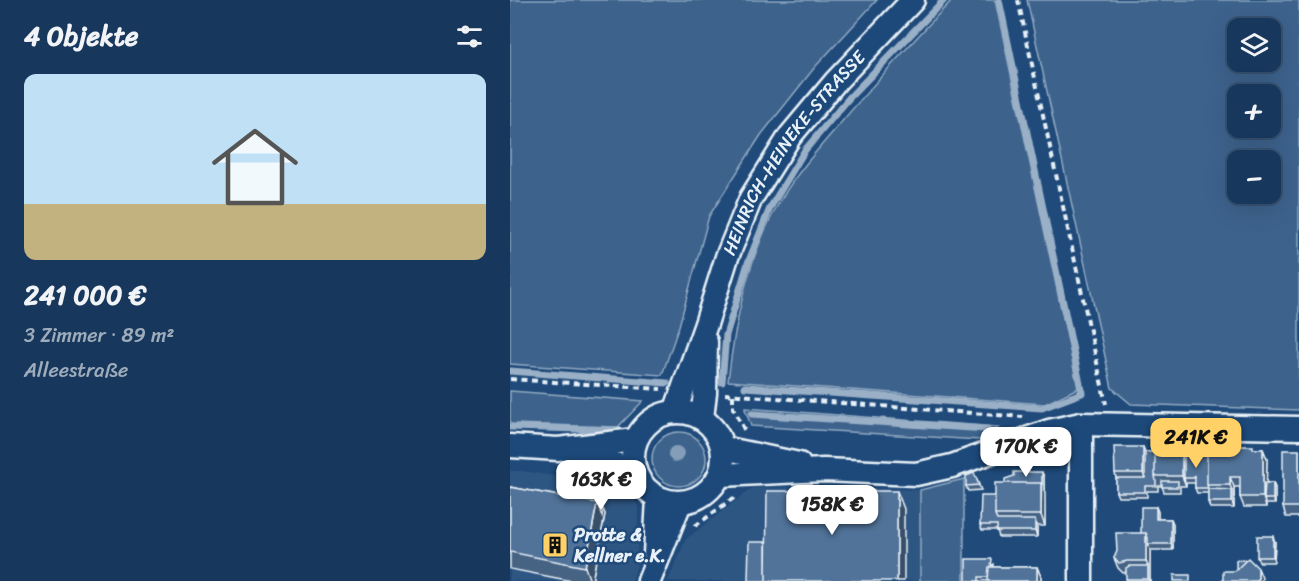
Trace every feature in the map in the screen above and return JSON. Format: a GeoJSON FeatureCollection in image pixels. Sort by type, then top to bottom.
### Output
{"type":"FeatureCollection","features":[{"type":"Feature","properties":{"kind":"street","name":"HEINRICH-HEINEKE-STRASSE"},"geometry":{"type":"LineString","coordinates":[[673,401],[706,324],[727,257],[751,198],[785,145],[836,81],[913,0]]}},
{"type":"Feature","properties":{"kind":"street","name":"HEINRICH-HEINEKE-STRASSE"},"geometry":{"type":"LineString","coordinates":[[702,418],[705,393],[706,324]]}},
{"type":"Feature","properties":{"kind":"street"},"geometry":{"type":"LineString","coordinates":[[673,401],[702,418],[715,430],[723,448],[724,461],[721,475],[714,486],[701,498],[680,503],[658,498],[644,488],[634,469],[635,440],[646,425],[660,415],[673,401]]}},
{"type":"Feature","properties":{"kind":"street"},"geometry":{"type":"LineString","coordinates":[[721,475],[824,470],[916,474],[952,466],[1049,431],[1081,424],[1299,428]]}},
{"type":"Feature","properties":{"kind":"street"},"geometry":{"type":"LineString","coordinates":[[1081,424],[1081,581]]}},
{"type":"Feature","properties":{"kind":"street"},"geometry":{"type":"LineString","coordinates":[[510,446],[558,449],[635,440]]}},
{"type":"Feature","properties":{"kind":"street"},"geometry":{"type":"LineString","coordinates":[[723,448],[750,452],[824,470]]}},
{"type":"Feature","properties":{"kind":"street"},"geometry":{"type":"LineString","coordinates":[[558,449],[634,469]]}},
{"type":"Feature","properties":{"kind":"street"},"geometry":{"type":"LineString","coordinates":[[651,574],[658,498]]}},
{"type":"Feature","properties":{"kind":"street"},"geometry":{"type":"LineString","coordinates":[[651,574],[670,533],[680,503]]}},
{"type":"Feature","properties":{"kind":"path"},"geometry":{"type":"LineString","coordinates":[[1018,0],[1106,406]]}},
{"type":"Feature","properties":{"kind":"path"},"geometry":{"type":"LineString","coordinates":[[510,379],[673,401]]}},
{"type":"Feature","properties":{"kind":"path"},"geometry":{"type":"LineString","coordinates":[[723,394],[1030,417]]}},
{"type":"Feature","properties":{"kind":"path"},"geometry":{"type":"LineString","coordinates":[[691,529],[737,495]]}},
{"type":"Feature","properties":{"kind":"shaded area"},"geometry":{"type":"Polygon","coordinates":[[[510,0],[877,0],[815,67],[761,135],[709,216],[679,326],[662,375],[510,364],[510,0]]]}},
{"type":"Feature","properties":{"kind":"shaded area"},"geometry":{"type":"Polygon","coordinates":[[[952,0],[995,0],[1078,388],[1045,404],[728,381],[734,337],[750,271],[765,230],[782,197],[826,140],[952,0]]]}},
{"type":"Feature","properties":{"kind":"shaded area"},"geometry":{"type":"Polygon","coordinates":[[[1027,0],[1299,0],[1299,410],[1131,404],[1112,388],[1027,0]]]}},
{"type":"Feature","properties":{"kind":"shaded area"},"geometry":{"type":"Polygon","coordinates":[[[510,391],[643,401],[618,427],[510,424],[510,391]]]}},
{"type":"Feature","properties":{"kind":"shaded area"},"geometry":{"type":"Polygon","coordinates":[[[745,408],[999,427],[980,440],[751,426],[745,408]]]}},
{"type":"Feature","properties":{"kind":"shaded area"},"geometry":{"type":"Polygon","coordinates":[[[679,432],[689,434],[698,440],[704,449],[706,459],[704,469],[698,478],[689,484],[679,486],[669,484],[660,478],[654,469],[652,459],[654,449],[660,440],[669,434],[679,432]]]}},
{"type":"Feature","properties":{"kind":"shaded area"},"geometry":{"type":"Polygon","coordinates":[[[510,471],[523,471],[614,486],[628,491],[638,505],[637,565],[632,581],[510,581],[510,471]]]}},
{"type":"Feature","properties":{"kind":"shaded area"},"geometry":{"type":"Polygon","coordinates":[[[964,479],[964,581],[920,581],[920,490],[964,479]]]}},
{"type":"Feature","properties":{"kind":"shaded area"},"geometry":{"type":"Polygon","coordinates":[[[752,488],[920,490],[920,581],[668,581],[686,539],[752,488]]]}},
{"type":"Feature","properties":{"kind":"building"},"geometry":{"type":"Polygon","coordinates":[[[1217,446],[1240,449],[1240,446],[1253,446],[1253,449],[1263,449],[1263,497],[1240,497],[1240,477],[1230,477],[1230,485],[1207,485],[1207,449],[1217,449],[1217,446]]]}},
{"type":"Feature","properties":{"kind":"building"},"geometry":{"type":"Polygon","coordinates":[[[1114,447],[1143,447],[1143,473],[1115,473],[1114,447]]]}},
{"type":"Feature","properties":{"kind":"building"},"geometry":{"type":"Polygon","coordinates":[[[1155,447],[1182,447],[1182,476],[1155,476],[1155,447]]]}},
{"type":"Feature","properties":{"kind":"building"},"geometry":{"type":"Polygon","coordinates":[[[1283,450],[1299,450],[1299,507],[1283,507],[1283,450]]]}},
{"type":"Feature","properties":{"kind":"building"},"geometry":{"type":"Polygon","coordinates":[[[1145,452],[1155,452],[1156,486],[1145,486],[1145,492],[1116,492],[1116,478],[1145,478],[1145,452]]]}},
{"type":"Feature","properties":{"kind":"building"},"geometry":{"type":"Polygon","coordinates":[[[1184,453],[1207,454],[1208,488],[1195,488],[1195,475],[1194,478],[1184,478],[1184,453]]]}},
{"type":"Feature","properties":{"kind":"building"},"geometry":{"type":"Polygon","coordinates":[[[1014,472],[1042,472],[1042,485],[1041,483],[1005,483],[1005,479],[1014,476],[1014,472]]]}},
{"type":"Feature","properties":{"kind":"building"},"geometry":{"type":"Polygon","coordinates":[[[974,473],[979,485],[966,486],[966,476],[974,473]]]}},
{"type":"Feature","properties":{"kind":"building"},"geometry":{"type":"Polygon","coordinates":[[[1162,481],[1178,481],[1178,487],[1162,487],[1162,481]]]}},
{"type":"Feature","properties":{"kind":"building"},"geometry":{"type":"Polygon","coordinates":[[[995,483],[1041,483],[1041,515],[995,515],[995,483]]]}},
{"type":"Feature","properties":{"kind":"building"},"geometry":{"type":"Polygon","coordinates":[[[1265,483],[1273,483],[1273,499],[1264,499],[1265,483]]]}},
{"type":"Feature","properties":{"kind":"building","name":"Protte & Kellner e.K."},"geometry":{"type":"Polygon","coordinates":[[[510,487],[597,503],[585,567],[510,552],[510,487]]]}},
{"type":"Feature","properties":{"kind":"building"},"geometry":{"type":"Polygon","coordinates":[[[1208,489],[1232,490],[1232,502],[1208,502],[1208,489]]]}},
{"type":"Feature","properties":{"kind":"building"},"geometry":{"type":"Polygon","coordinates":[[[767,491],[897,491],[897,581],[766,581],[767,491]]]}},
{"type":"Feature","properties":{"kind":"building"},"geometry":{"type":"Polygon","coordinates":[[[981,496],[995,496],[997,520],[1035,520],[1035,531],[997,531],[997,525],[980,525],[981,496]]]}},
{"type":"Feature","properties":{"kind":"building"},"geometry":{"type":"Polygon","coordinates":[[[1141,507],[1156,507],[1156,519],[1171,519],[1171,544],[1148,544],[1146,533],[1141,533],[1141,507]]]}},
{"type":"Feature","properties":{"kind":"building"},"geometry":{"type":"Polygon","coordinates":[[[1116,533],[1146,533],[1146,561],[1119,563],[1114,558],[1117,551],[1116,533]]]}},
{"type":"Feature","properties":{"kind":"building"},"geometry":{"type":"Polygon","coordinates":[[[1257,536],[1273,536],[1273,557],[1257,557],[1257,536]]]}},
{"type":"Feature","properties":{"kind":"building"},"geometry":{"type":"Polygon","coordinates":[[[749,542],[766,542],[766,581],[748,581],[749,542]]]}},
{"type":"Feature","properties":{"kind":"building"},"geometry":{"type":"Polygon","coordinates":[[[1248,558],[1258,568],[1258,581],[1223,581],[1223,571],[1235,571],[1248,558]]]}},
{"type":"Feature","properties":{"kind":"building"},"geometry":{"type":"Polygon","coordinates":[[[966,559],[992,559],[988,577],[979,577],[979,581],[966,581],[966,559]]]}},
{"type":"Feature","properties":{"kind":"building"},"geometry":{"type":"Polygon","coordinates":[[[1236,560],[1246,560],[1236,570],[1236,560]]]}},
{"type":"Feature","properties":{"kind":"building"},"geometry":{"type":"Polygon","coordinates":[[[1148,566],[1148,579],[1126,579],[1126,568],[1148,566]]]}},
{"type":"Feature","properties":{"kind":"building"},"geometry":{"type":"Polygon","coordinates":[[[989,567],[1037,567],[1037,581],[988,581],[989,567]]]}},
{"type":"Feature","properties":{"kind":"building"},"geometry":{"type":"Polygon","coordinates":[[[1174,575],[1190,575],[1190,581],[1174,581],[1174,575]]]}},
{"type":"Feature","properties":{"kind":"waterway"},"geometry":{"type":"LineString","coordinates":[[722,382],[726,335],[748,263],[770,208],[805,150],[849,98],[944,0]]}},
{"type":"Feature","properties":{"kind":"waterway"},"geometry":{"type":"LineString","coordinates":[[745,387],[1042,408],[1082,393],[999,0]]}},
{"type":"Feature","properties":{"kind":"waterway"},"geometry":{"type":"LineString","coordinates":[[510,371],[667,383]]}},
{"type":"Feature","properties":{"kind":"waterway"},"geometry":{"type":"LineString","coordinates":[[752,414],[987,429]]}},
{"type":"Feature","properties":{"kind":"waterway"},"geometry":{"type":"LineString","coordinates":[[510,427],[618,430]]}},
{"type":"Feature","properties":{"kind":"place","name":"Protte & Kellner e.K."},"geometry":{"type":"Point","coordinates":[555,545]}}]}
